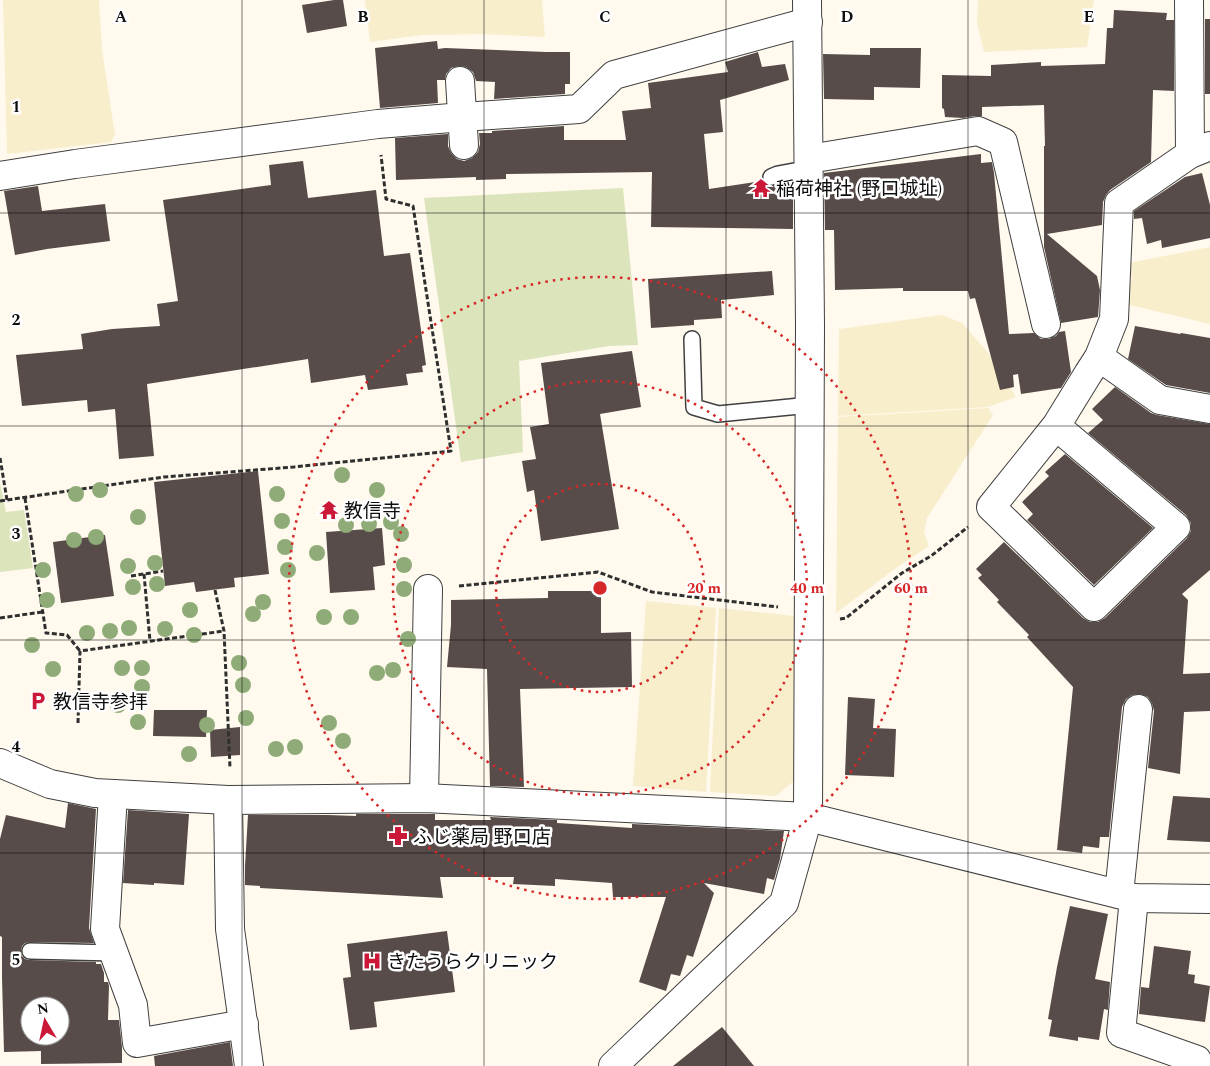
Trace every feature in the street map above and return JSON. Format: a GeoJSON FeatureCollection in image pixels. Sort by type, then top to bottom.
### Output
{"type":"FeatureCollection","features":[{"type":"Feature","properties":{"kind":"street"},"geometry":{"type":"LineString","coordinates":[[1056,426],[1176,527],[1094,607],[991,507],[1056,426],[1099,357],[1114,319],[1119,203],[1200,150],[1189,0]]}},
{"type":"Feature","properties":{"kind":"street"},"geometry":{"type":"LineString","coordinates":[[0,176],[74,164],[378,124],[579,110],[614,75],[808,11],[810,315],[808,818],[784,903],[613,1066]]}},
{"type":"Feature","properties":{"kind":"street"},"geometry":{"type":"LineString","coordinates":[[460,80],[464,145]]}},
{"type":"Feature","properties":{"kind":"street"},"geometry":{"type":"LineString","coordinates":[[809,169],[978,131],[1003,142],[1046,324]]}},
{"type":"Feature","properties":{"kind":"street"},"geometry":{"type":"LineString","coordinates":[[1099,357],[1160,400],[1210,409]]}},
{"type":"Feature","properties":{"kind":"street"},"geometry":{"type":"LineString","coordinates":[[424,798],[428,589]]}},
{"type":"Feature","properties":{"kind":"street"},"geometry":{"type":"LineString","coordinates":[[1138,709],[1126,896],[1120,1033],[1197,1060],[1196,1066]]}},
{"type":"Feature","properties":{"kind":"street"},"geometry":{"type":"LineString","coordinates":[[0,763],[50,784],[95,794],[228,800],[424,798],[808,818],[1126,896],[1210,899]]}},
{"type":"Feature","properties":{"kind":"street"},"geometry":{"type":"LineString","coordinates":[[113,794],[105,929],[133,1005],[137,1043],[244,1024]]}},
{"type":"Feature","properties":{"kind":"street"},"geometry":{"type":"LineString","coordinates":[[228,800],[230,929],[250,1066]]}},
{"type":"Feature","properties":{"kind":"lane"},"geometry":{"type":"LineString","coordinates":[[771,177],[794,171],[795,181],[809,169]]}},
{"type":"Feature","properties":{"kind":"lane"},"geometry":{"type":"LineString","coordinates":[[692,339],[694,407],[718,414],[810,406]]}},
{"type":"Feature","properties":{"kind":"lane"},"geometry":{"type":"LineString","coordinates":[[30,951],[114,953]]}},
{"type":"Feature","properties":{"kind":"path"},"geometry":{"type":"LineString","coordinates":[[0,501],[164,477],[294,467],[451,451],[413,206],[386,199],[378,124]]}},
{"type":"Feature","properties":{"kind":"path"},"geometry":{"type":"LineString","coordinates":[[0,458],[7,500]]}},
{"type":"Feature","properties":{"kind":"path"},"geometry":{"type":"LineString","coordinates":[[25,498],[46,633],[67,635],[80,651],[78,723]]}},
{"type":"Feature","properties":{"kind":"path"},"geometry":{"type":"LineString","coordinates":[[428,589],[598,572],[652,592],[809,620],[846,618],[902,572],[931,556],[950,542],[991,507]]}},
{"type":"Feature","properties":{"kind":"path"},"geometry":{"type":"LineString","coordinates":[[131,576],[162,571]]}},
{"type":"Feature","properties":{"kind":"path"},"geometry":{"type":"LineString","coordinates":[[144,574],[150,641]]}},
{"type":"Feature","properties":{"kind":"path"},"geometry":{"type":"LineString","coordinates":[[215,590],[224,631],[230,769]]}},
{"type":"Feature","properties":{"kind":"path"},"geometry":{"type":"LineString","coordinates":[[0,618],[42,612]]}},
{"type":"Feature","properties":{"kind":"path"},"geometry":{"type":"LineString","coordinates":[[80,651],[224,631]]}},
{"type":"Feature","properties":{"kind":"shaded area"},"geometry":{"type":"Polygon","coordinates":[[[3,0],[99,0],[102,49],[115,135],[111,142],[7,154],[3,0]]]}},
{"type":"Feature","properties":{"kind":"shaded area"},"geometry":{"type":"Polygon","coordinates":[[[365,0],[542,0],[545,37],[483,34],[422,35],[370,42],[365,0]]]}},
{"type":"Feature","properties":{"kind":"shaded area"},"geometry":{"type":"Polygon","coordinates":[[[978,0],[1094,0],[1087,47],[984,52],[977,23],[978,0]]]}},
{"type":"Feature","properties":{"kind":"shaded area"},"geometry":{"type":"Polygon","coordinates":[[[1210,247],[1210,324],[1126,304],[1132,279],[1129,263],[1210,247]]]}},
{"type":"Feature","properties":{"kind":"shaded area"},"geometry":{"type":"Polygon","coordinates":[[[942,315],[962,323],[989,354],[1016,397],[988,407],[838,416],[839,329],[942,315]]]}},
{"type":"Feature","properties":{"kind":"shaded area"},"geometry":{"type":"Polygon","coordinates":[[[988,408],[993,415],[927,518],[924,532],[929,546],[836,613],[838,417],[988,408]]]}},
{"type":"Feature","properties":{"kind":"shaded area"},"geometry":{"type":"Polygon","coordinates":[[[646,601],[716,608],[706,792],[633,786],[646,601]]]}},
{"type":"Feature","properties":{"kind":"shaded area"},"geometry":{"type":"Polygon","coordinates":[[[719,608],[795,616],[795,780],[776,796],[710,792],[719,608]]]}},
{"type":"Feature","properties":{"kind":"green space"},"geometry":{"type":"Polygon","coordinates":[[[623,188],[638,345],[609,346],[519,361],[523,452],[461,462],[424,198],[623,188]]]}},
{"type":"Feature","properties":{"kind":"green space"},"geometry":{"type":"Polygon","coordinates":[[[0,483],[6,512],[24,510],[33,568],[0,572],[0,483]]]}},
{"type":"Feature","properties":{"kind":"building"},"geometry":{"type":"Polygon","coordinates":[[[343,0],[347,26],[307,33],[302,5],[343,0]]]}},
{"type":"Feature","properties":{"kind":"building"},"geometry":{"type":"Polygon","coordinates":[[[1114,10],[1167,13],[1166,20],[1174,20],[1174,91],[1153,90],[1151,162],[1110,190],[1106,195],[1103,202],[1102,225],[1047,234],[1097,276],[1100,290],[1098,317],[1061,323],[1044,247],[1044,105],[982,107],[982,116],[945,117],[944,109],[942,108],[942,75],[991,76],[991,65],[1041,62],[1041,66],[1105,64],[1107,28],[1113,28],[1114,10]]]}},
{"type":"Feature","properties":{"kind":"building"},"geometry":{"type":"Polygon","coordinates":[[[1205,19],[1210,19],[1210,94],[1205,94],[1205,19]]]}},
{"type":"Feature","properties":{"kind":"building"},"geometry":{"type":"Polygon","coordinates":[[[437,41],[438,49],[570,52],[570,84],[565,84],[565,94],[494,99],[495,82],[476,81],[473,72],[466,67],[459,66],[451,68],[446,74],[445,80],[437,80],[438,103],[380,108],[375,48],[437,41]]]}},
{"type":"Feature","properties":{"kind":"building"},"geometry":{"type":"Polygon","coordinates":[[[870,48],[921,48],[920,88],[874,87],[874,100],[824,99],[823,54],[870,55],[870,48]]]}},
{"type":"Feature","properties":{"kind":"building"},"geometry":{"type":"Polygon","coordinates":[[[758,52],[762,67],[785,64],[789,80],[720,100],[723,132],[704,134],[709,189],[762,181],[770,186],[786,182],[788,187],[793,190],[793,229],[651,227],[652,172],[506,174],[506,179],[476,180],[476,177],[396,180],[395,138],[448,134],[448,146],[451,153],[457,159],[464,161],[472,158],[478,152],[480,144],[479,133],[492,133],[492,131],[564,126],[564,140],[626,140],[622,111],[651,108],[648,83],[728,72],[725,62],[758,52]]]}},
{"type":"Feature","properties":{"kind":"building"},"geometry":{"type":"Polygon","coordinates":[[[981,154],[981,163],[992,162],[994,173],[1009,334],[1034,333],[1041,339],[1049,339],[1056,336],[1059,332],[1065,331],[1071,372],[1061,388],[1021,394],[1018,374],[1013,375],[1014,387],[1000,390],[975,298],[970,299],[968,291],[903,291],[903,288],[835,290],[834,230],[825,230],[824,173],[981,154]]]}},
{"type":"Feature","properties":{"kind":"building"},"geometry":{"type":"Polygon","coordinates":[[[303,161],[308,198],[376,190],[384,256],[410,253],[426,365],[422,366],[423,372],[406,374],[408,385],[368,390],[365,375],[311,383],[308,359],[147,384],[154,456],[119,459],[115,409],[88,412],[87,400],[22,406],[16,355],[83,349],[81,334],[112,329],[160,326],[157,304],[178,301],[163,200],[271,185],[269,165],[303,161]]]}},
{"type":"Feature","properties":{"kind":"building"},"geometry":{"type":"Polygon","coordinates":[[[1202,173],[1210,205],[1210,238],[1162,248],[1161,240],[1147,244],[1142,218],[1134,219],[1134,211],[1185,177],[1202,173]]]}},
{"type":"Feature","properties":{"kind":"building"},"geometry":{"type":"Polygon","coordinates":[[[38,186],[42,211],[105,204],[110,241],[15,255],[4,191],[38,186]]]}},
{"type":"Feature","properties":{"kind":"building"},"geometry":{"type":"Polygon","coordinates":[[[772,271],[774,295],[721,300],[722,318],[694,320],[694,325],[651,328],[648,279],[772,271]]]}},
{"type":"Feature","properties":{"kind":"building"},"geometry":{"type":"Polygon","coordinates":[[[1135,326],[1210,338],[1210,393],[1166,385],[1128,359],[1135,326]]]}},
{"type":"Feature","properties":{"kind":"building"},"geometry":{"type":"Polygon","coordinates":[[[632,351],[641,407],[600,414],[619,529],[541,541],[534,490],[527,492],[522,461],[536,459],[530,427],[549,424],[541,363],[632,351]]]}},
{"type":"Feature","properties":{"kind":"building"},"geometry":{"type":"Polygon","coordinates":[[[1115,387],[1151,413],[1210,424],[1210,570],[1182,594],[1188,600],[1183,674],[1210,673],[1210,711],[1184,712],[1180,774],[1148,768],[1154,711],[1152,703],[1148,697],[1140,694],[1132,695],[1126,699],[1122,707],[1109,837],[1100,837],[1099,848],[1083,846],[1082,853],[1057,850],[1073,687],[1027,637],[1029,635],[997,602],[999,600],[978,578],[982,575],[976,569],[1004,542],[1083,618],[1090,622],[1098,622],[1105,618],[1187,538],[1191,531],[1191,523],[1186,515],[1088,433],[1103,420],[1092,409],[1115,387]]]}},
{"type":"Feature","properties":{"kind":"building"},"geometry":{"type":"Polygon","coordinates":[[[1065,454],[1153,528],[1094,585],[1027,520],[1033,514],[1022,502],[1049,476],[1045,472],[1065,454]]]}},
{"type":"Feature","properties":{"kind":"building"},"geometry":{"type":"Polygon","coordinates":[[[258,471],[269,574],[234,578],[235,587],[196,592],[194,582],[165,586],[154,482],[258,471]]]}},
{"type":"Feature","properties":{"kind":"building"},"geometry":{"type":"Polygon","coordinates":[[[382,528],[385,565],[373,567],[375,590],[330,593],[326,532],[382,528]]]}},
{"type":"Feature","properties":{"kind":"building"},"geometry":{"type":"Polygon","coordinates":[[[105,535],[114,596],[61,603],[53,542],[105,535]]]}},
{"type":"Feature","properties":{"kind":"building"},"geometry":{"type":"Polygon","coordinates":[[[548,591],[601,591],[601,633],[631,632],[632,687],[520,689],[524,787],[490,786],[487,669],[447,667],[451,600],[548,598],[548,591]]]}},
{"type":"Feature","properties":{"kind":"building"},"geometry":{"type":"Polygon","coordinates":[[[848,697],[875,699],[873,728],[896,729],[894,777],[845,775],[848,697]]]}},
{"type":"Feature","properties":{"kind":"building"},"geometry":{"type":"Polygon","coordinates":[[[154,710],[207,710],[206,737],[153,736],[154,710]]]}},
{"type":"Feature","properties":{"kind":"building"},"geometry":{"type":"Polygon","coordinates":[[[240,727],[240,755],[211,757],[210,730],[240,727]]]}},
{"type":"Feature","properties":{"kind":"building"},"geometry":{"type":"Polygon","coordinates":[[[1173,796],[1210,798],[1210,842],[1167,840],[1173,796]]]}},
{"type":"Feature","properties":{"kind":"building"},"geometry":{"type":"Polygon","coordinates":[[[68,803],[96,809],[89,928],[94,943],[30,942],[22,946],[21,951],[22,956],[29,960],[96,962],[96,964],[101,964],[104,982],[108,982],[109,986],[108,1020],[119,1020],[122,1063],[41,1064],[41,1051],[4,1052],[2,937],[0,936],[0,839],[6,815],[65,828],[68,803]]]}},
{"type":"Feature","properties":{"kind":"building"},"geometry":{"type":"Polygon","coordinates":[[[128,810],[189,814],[184,885],[123,883],[128,810]]]}},
{"type":"Feature","properties":{"kind":"building"},"geometry":{"type":"Polygon","coordinates":[[[356,814],[435,814],[435,820],[491,820],[490,817],[557,820],[557,823],[632,828],[632,824],[784,831],[780,859],[774,880],[767,878],[764,894],[704,883],[714,893],[693,957],[687,955],[680,976],[671,974],[666,991],[639,982],[666,897],[613,897],[612,883],[555,879],[555,886],[513,884],[514,877],[440,877],[443,898],[260,888],[260,886],[245,885],[248,815],[356,816],[356,814]]]}},
{"type":"Feature","properties":{"kind":"building"},"geometry":{"type":"Polygon","coordinates":[[[1070,906],[1108,914],[1095,979],[1110,982],[1108,1010],[1104,1009],[1099,1040],[1078,1037],[1078,1041],[1049,1036],[1052,1020],[1048,1019],[1070,906]]]}},
{"type":"Feature","properties":{"kind":"building","name":"きたうらクリニック"},"geometry":{"type":"Polygon","coordinates":[[[447,931],[455,992],[374,1002],[377,1027],[350,1030],[343,978],[351,977],[347,944],[447,931]]]}},
{"type":"Feature","properties":{"kind":"building"},"geometry":{"type":"Polygon","coordinates":[[[1154,946],[1191,951],[1188,974],[1195,975],[1194,983],[1210,986],[1205,1022],[1139,1014],[1141,987],[1149,988],[1154,946]]]}},
{"type":"Feature","properties":{"kind":"building"},"geometry":{"type":"Polygon","coordinates":[[[722,1027],[754,1066],[673,1066],[722,1027]]]}},
{"type":"Feature","properties":{"kind":"building"},"geometry":{"type":"Polygon","coordinates":[[[230,1042],[233,1066],[155,1066],[154,1056],[230,1042]]]}},
{"type":"Feature","properties":{"kind":"place","name":"稲荷神社 (野口城址)"},"geometry":{"type":"Point","coordinates":[761,188]}},
{"type":"Feature","properties":{"kind":"place","name":"教信寺"},"geometry":{"type":"Point","coordinates":[329,510]}},
{"type":"Feature","properties":{"kind":"place","name":"教信寺参拝"},"geometry":{"type":"Point","coordinates":[38,701]}},
{"type":"Feature","properties":{"kind":"place","name":"ふじ薬局 野口店"},"geometry":{"type":"Point","coordinates":[398,836]}},
{"type":"Feature","properties":{"kind":"place","name":"きたうらクリニック"},"geometry":{"type":"Point","coordinates":[372,961]}}]}
